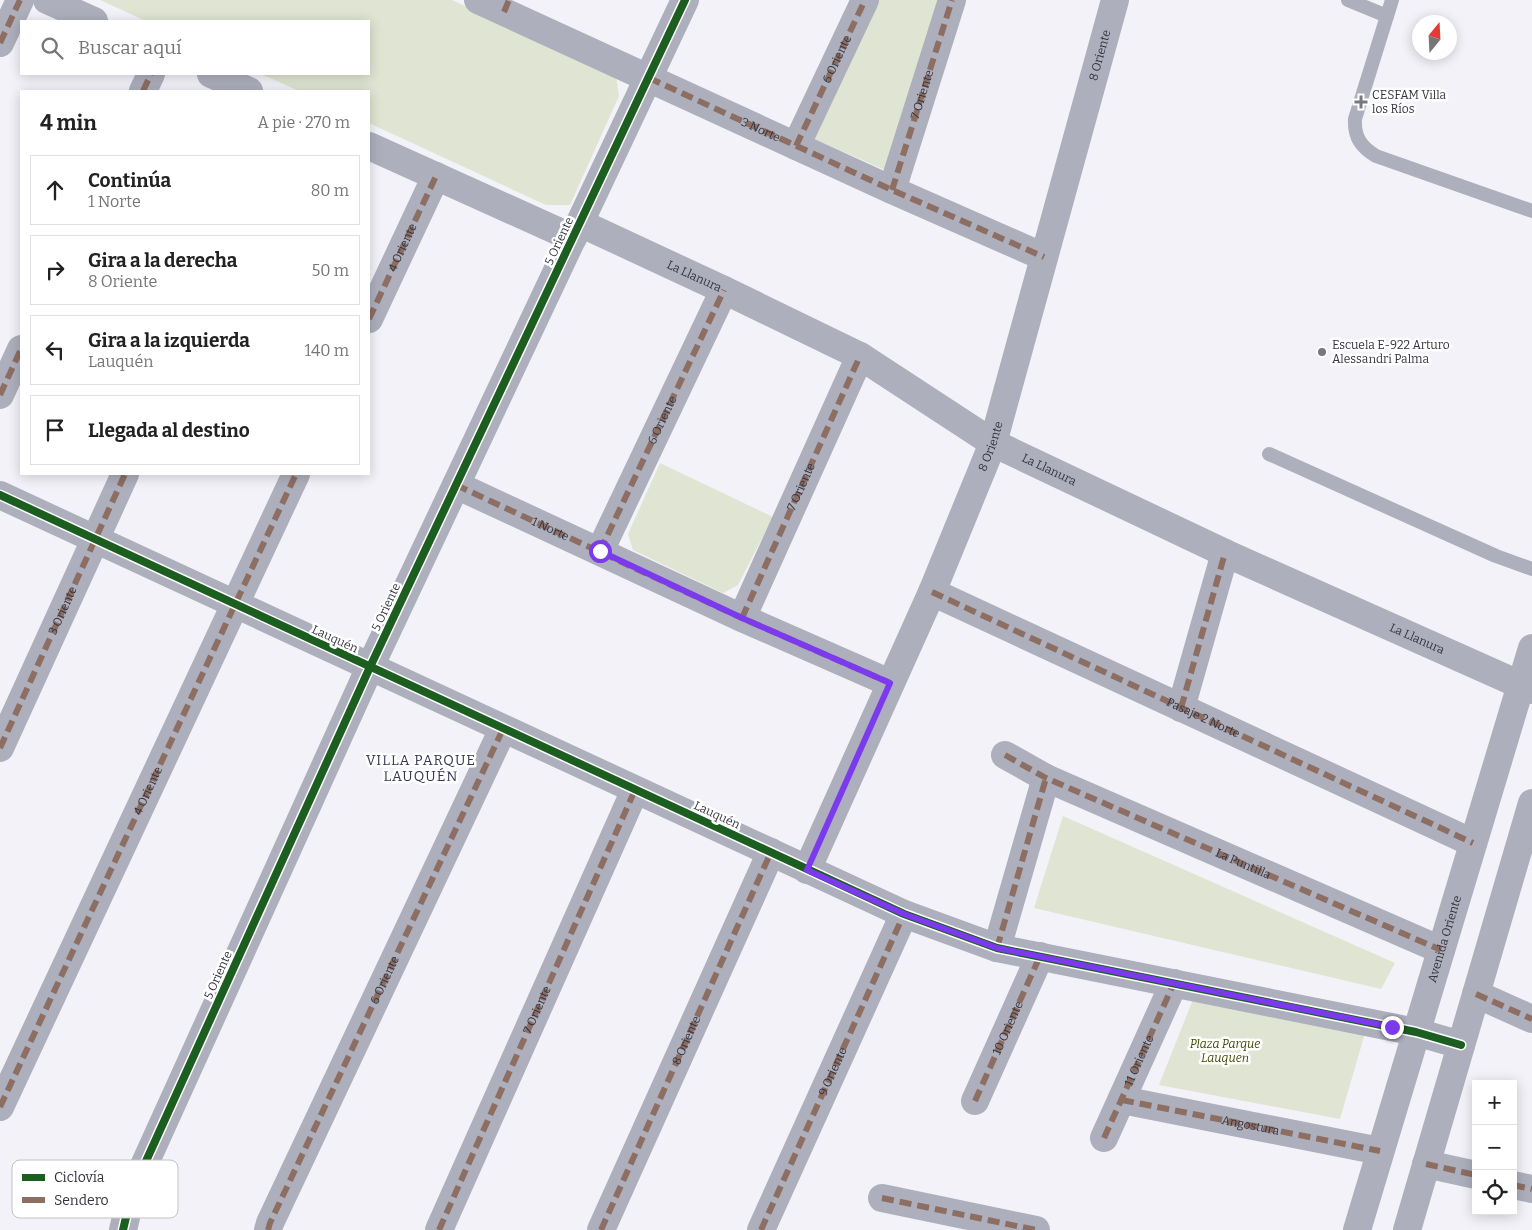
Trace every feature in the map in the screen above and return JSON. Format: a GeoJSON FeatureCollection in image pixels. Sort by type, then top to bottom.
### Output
{"type":"FeatureCollection","features":[{"type":"Feature","properties":{"kind":"street"},"geometry":{"type":"LineString","coordinates":[[0,43],[20,0]]}},
{"type":"Feature","properties":{"kind":"street"},"geometry":{"type":"LineString","coordinates":[[47,0],[92,20]]}},
{"type":"Feature","properties":{"kind":"street","name":"3 Norte"},"geometry":{"type":"LineString","coordinates":[[478,0],[507,6],[649,78],[892,190],[1044,257]]}},
{"type":"Feature","properties":{"kind":"street","name":"5 Oriente"},"geometry":{"type":"LineString","coordinates":[[147,1160],[370,667],[685,0]]}},
{"type":"Feature","properties":{"kind":"street","name":"6 Oriente"},"geometry":{"type":"LineString","coordinates":[[796,146],[865,0]]}},
{"type":"Feature","properties":{"kind":"street","name":"7 Oriente"},"geometry":{"type":"LineString","coordinates":[[892,190],[952,0]]}},
{"type":"Feature","properties":{"kind":"street","name":"8 Oriente"},"geometry":{"type":"LineString","coordinates":[[807,870],[932,592],[993,442],[1115,0]]}},
{"type":"Feature","properties":{"kind":"street"},"geometry":{"type":"LineString","coordinates":[[143,90],[151,75]]}},
{"type":"Feature","properties":{"kind":"street"},"geometry":{"type":"LineString","coordinates":[[212,75],[247,90]]}},
{"type":"Feature","properties":{"kind":"street","name":"La Llanura"},"geometry":{"type":"LineString","coordinates":[[370,146],[436,176],[724,290],[860,356],[993,442],[1225,553],[1526,687]]}},
{"type":"Feature","properties":{"kind":"street","name":"4 Oriente"},"geometry":{"type":"LineString","coordinates":[[370,317],[436,176]]}},
{"type":"Feature","properties":{"kind":"street","name":"6 Oriente"},"geometry":{"type":"LineString","coordinates":[[600,551],[724,290]]}},
{"type":"Feature","properties":{"kind":"street"},"geometry":{"type":"LineString","coordinates":[[0,395],[20,352]]}},
{"type":"Feature","properties":{"kind":"street","name":"7 Oriente"},"geometry":{"type":"LineString","coordinates":[[742,618],[860,356]]}},
{"type":"Feature","properties":{"kind":"street","name":"3 Oriente"},"geometry":{"type":"LineString","coordinates":[[0,748],[125,475]]}},
{"type":"Feature","properties":{"kind":"street","name":"4 Oriente"},"geometry":{"type":"LineString","coordinates":[[0,1107],[296,475]]}},
{"type":"Feature","properties":{"kind":"street","name":"1 Norte"},"geometry":{"type":"LineString","coordinates":[[456,485],[742,618],[890,683]]}},
{"type":"Feature","properties":{"kind":"street","name":"Lauquén"},"geometry":{"type":"LineString","coordinates":[[0,495],[904,914],[997,948],[1416,1032],[1461,1045]]}},
{"type":"Feature","properties":{"kind":"street"},"geometry":{"type":"LineString","coordinates":[[1181,708],[1225,553]]}},
{"type":"Feature","properties":{"kind":"street","name":"Pasaje 2 Norte"},"geometry":{"type":"LineString","coordinates":[[932,592],[1473,843]]}},
{"type":"Feature","properties":{"kind":"street","name":"Avenida Oriente"},"geometry":{"type":"LineString","coordinates":[[1357,1230],[1473,843],[1526,687],[1532,648]]}},
{"type":"Feature","properties":{"kind":"street","name":"6 Oriente"},"geometry":{"type":"LineString","coordinates":[[268,1230],[503,729]]}},
{"type":"Feature","properties":{"kind":"street","name":"La Puntilla"},"geometry":{"type":"LineString","coordinates":[[1005,755],[1046,778],[1441,950]]}},
{"type":"Feature","properties":{"kind":"street"},"geometry":{"type":"LineString","coordinates":[[997,948],[1046,778]]}},
{"type":"Feature","properties":{"kind":"street","name":"7 Oriente"},"geometry":{"type":"LineString","coordinates":[[439,1230],[636,790]]}},
{"type":"Feature","properties":{"kind":"street"},"geometry":{"type":"LineString","coordinates":[[1407,1230],[1476,994],[1524,861],[1532,804]]}},
{"type":"Feature","properties":{"kind":"street","name":"8 Oriente"},"geometry":{"type":"LineString","coordinates":[[601,1230],[771,852]]}},
{"type":"Feature","properties":{"kind":"street","name":"9 Oriente"},"geometry":{"type":"LineString","coordinates":[[761,1230],[904,914]]}},
{"type":"Feature","properties":{"kind":"street","name":"10 Oriente"},"geometry":{"type":"LineString","coordinates":[[975,1101],[1040,956]]}},
{"type":"Feature","properties":{"kind":"street","name":"11 Oriente"},"geometry":{"type":"LineString","coordinates":[[1104,1138],[1174,983]]}},
{"type":"Feature","properties":{"kind":"street"},"geometry":{"type":"LineString","coordinates":[[1476,994],[1532,1019]]}},
{"type":"Feature","properties":{"kind":"street","name":"Angostura"},"geometry":{"type":"LineString","coordinates":[[1122,1100],[1380,1151]]}},
{"type":"Feature","properties":{"kind":"street"},"geometry":{"type":"LineString","coordinates":[[1426,1164],[1472,1175]]}},
{"type":"Feature","properties":{"kind":"street"},"geometry":{"type":"LineString","coordinates":[[1517,1185],[1532,1189]]}},
{"type":"Feature","properties":{"kind":"street"},"geometry":{"type":"LineString","coordinates":[[882,1198],[1036,1230]]}},
{"type":"Feature","properties":{"kind":"lane"},"geometry":{"type":"LineString","coordinates":[[1348,0],[1387,16]]}},
{"type":"Feature","properties":{"kind":"lane"},"geometry":{"type":"LineString","coordinates":[[1392,0],[1355,119],[1354,128],[1359,143],[1376,156],[1532,211]]}},
{"type":"Feature","properties":{"kind":"lane"},"geometry":{"type":"LineString","coordinates":[[1269,454],[1496,556],[1532,569]]}},
{"type":"Feature","properties":{"kind":"green space"},"geometry":{"type":"Polygon","coordinates":[[[100,0],[452,0],[616,76],[619,96],[570,205],[546,205],[370,123],[370,90],[297,90],[263,75],[370,75],[370,20],[144,20],[100,0]]]}},
{"type":"Feature","properties":{"kind":"green space"},"geometry":{"type":"Polygon","coordinates":[[[879,0],[939,0],[885,170],[814,139],[879,0]]]}},
{"type":"Feature","properties":{"kind":"green space"},"geometry":{"type":"Polygon","coordinates":[[[660,463],[773,517],[738,585],[723,593],[633,550],[628,534],[660,463]]]}},
{"type":"Feature","properties":{"kind":"green space"},"geometry":{"type":"Polygon","coordinates":[[[1063,816],[1395,963],[1381,989],[1034,908],[1063,816]]]}},
{"type":"Feature","properties":{"kind":"green space","name":"Plaza Parque Lauquen"},"geometry":{"type":"Polygon","coordinates":[[[1194,997],[1365,1033],[1340,1119],[1159,1085],[1194,997]]]}},
{"type":"Feature","properties":{"kind":"marked path"},"geometry":{"type":"LineString","coordinates":[[0,43],[20,0]]}},
{"type":"Feature","properties":{"kind":"marked path"},"geometry":{"type":"LineString","coordinates":[[504,12],[509,0]]}},
{"type":"Feature","properties":{"kind":"marked path"},"geometry":{"type":"LineString","coordinates":[[796,146],[865,0]]}},
{"type":"Feature","properties":{"kind":"marked path"},"geometry":{"type":"LineString","coordinates":[[892,190],[952,0]]}},
{"type":"Feature","properties":{"kind":"marked path"},"geometry":{"type":"LineString","coordinates":[[143,90],[151,75]]}},
{"type":"Feature","properties":{"kind":"marked path"},"geometry":{"type":"LineString","coordinates":[[649,78],[892,190],[1044,257]]}},
{"type":"Feature","properties":{"kind":"marked path"},"geometry":{"type":"LineString","coordinates":[[370,317],[436,176]]}},
{"type":"Feature","properties":{"kind":"marked path"},"geometry":{"type":"LineString","coordinates":[[600,551],[724,290]]}},
{"type":"Feature","properties":{"kind":"marked path"},"geometry":{"type":"LineString","coordinates":[[0,395],[20,351]]}},
{"type":"Feature","properties":{"kind":"marked path"},"geometry":{"type":"LineString","coordinates":[[742,618],[860,356]]}},
{"type":"Feature","properties":{"kind":"marked path"},"geometry":{"type":"LineString","coordinates":[[0,748],[125,475]]}},
{"type":"Feature","properties":{"kind":"marked path"},"geometry":{"type":"LineString","coordinates":[[0,1107],[296,475]]}},
{"type":"Feature","properties":{"kind":"marked path"},"geometry":{"type":"LineString","coordinates":[[456,485],[742,618],[890,683]]}},
{"type":"Feature","properties":{"kind":"marked path"},"geometry":{"type":"LineString","coordinates":[[1181,708],[1225,553]]}},
{"type":"Feature","properties":{"kind":"marked path"},"geometry":{"type":"LineString","coordinates":[[932,592],[1473,843]]}},
{"type":"Feature","properties":{"kind":"marked path"},"geometry":{"type":"LineString","coordinates":[[268,1230],[503,729]]}},
{"type":"Feature","properties":{"kind":"marked path"},"geometry":{"type":"LineString","coordinates":[[1005,755],[1046,778],[1441,950]]}},
{"type":"Feature","properties":{"kind":"marked path"},"geometry":{"type":"LineString","coordinates":[[997,948],[1046,778]]}},
{"type":"Feature","properties":{"kind":"marked path"},"geometry":{"type":"LineString","coordinates":[[439,1230],[635,790]]}},
{"type":"Feature","properties":{"kind":"marked path"},"geometry":{"type":"LineString","coordinates":[[601,1230],[771,852]]}},
{"type":"Feature","properties":{"kind":"marked path"},"geometry":{"type":"LineString","coordinates":[[761,1230],[904,914]]}},
{"type":"Feature","properties":{"kind":"marked path"},"geometry":{"type":"LineString","coordinates":[[975,1101],[1040,956]]}},
{"type":"Feature","properties":{"kind":"marked path"},"geometry":{"type":"LineString","coordinates":[[1104,1138],[1174,983]]}},
{"type":"Feature","properties":{"kind":"marked path"},"geometry":{"type":"LineString","coordinates":[[1476,994],[1532,1019]]}},
{"type":"Feature","properties":{"kind":"marked path"},"geometry":{"type":"LineString","coordinates":[[1122,1100],[1380,1151]]}},
{"type":"Feature","properties":{"kind":"marked path"},"geometry":{"type":"LineString","coordinates":[[1426,1164],[1472,1174]]}},
{"type":"Feature","properties":{"kind":"marked path"},"geometry":{"type":"LineString","coordinates":[[1517,1186],[1532,1189]]}},
{"type":"Feature","properties":{"kind":"marked path"},"geometry":{"type":"LineString","coordinates":[[882,1198],[1036,1230]]}},
{"type":"Feature","properties":{"kind":"cycle path"},"geometry":{"type":"LineString","coordinates":[[147,1160],[370,667],[685,0]]}},
{"type":"Feature","properties":{"kind":"cycle path"},"geometry":{"type":"LineString","coordinates":[[0,495],[904,914],[997,948],[1416,1032],[1461,1045]]}},
{"type":"Feature","properties":{"kind":"cycle path"},"geometry":{"type":"LineString","coordinates":[[123,1230],[126,1218]]}},
{"type":"Feature","properties":{"kind":"place","name":"CESFAM Villa los Ríos"},"geometry":{"type":"Point","coordinates":[1361,102]}},
{"type":"Feature","properties":{"kind":"place","name":"Escuela E-922 Arturo Alessandri Palma"},"geometry":{"type":"Point","coordinates":[1322,352]}},
{"type":"Feature","properties":{"kind":"district","name":"VILLA PARQUE LAUQUÉN"},"geometry":{"type":"Point","coordinates":[421,768]}},
{"type":"Feature","properties":{"kind":"route"},"geometry":{"type":"LineString","coordinates":[[600,551],[742,618],[890,683],[807,870],[904,914],[997,948],[1392,1027]]}}]}
